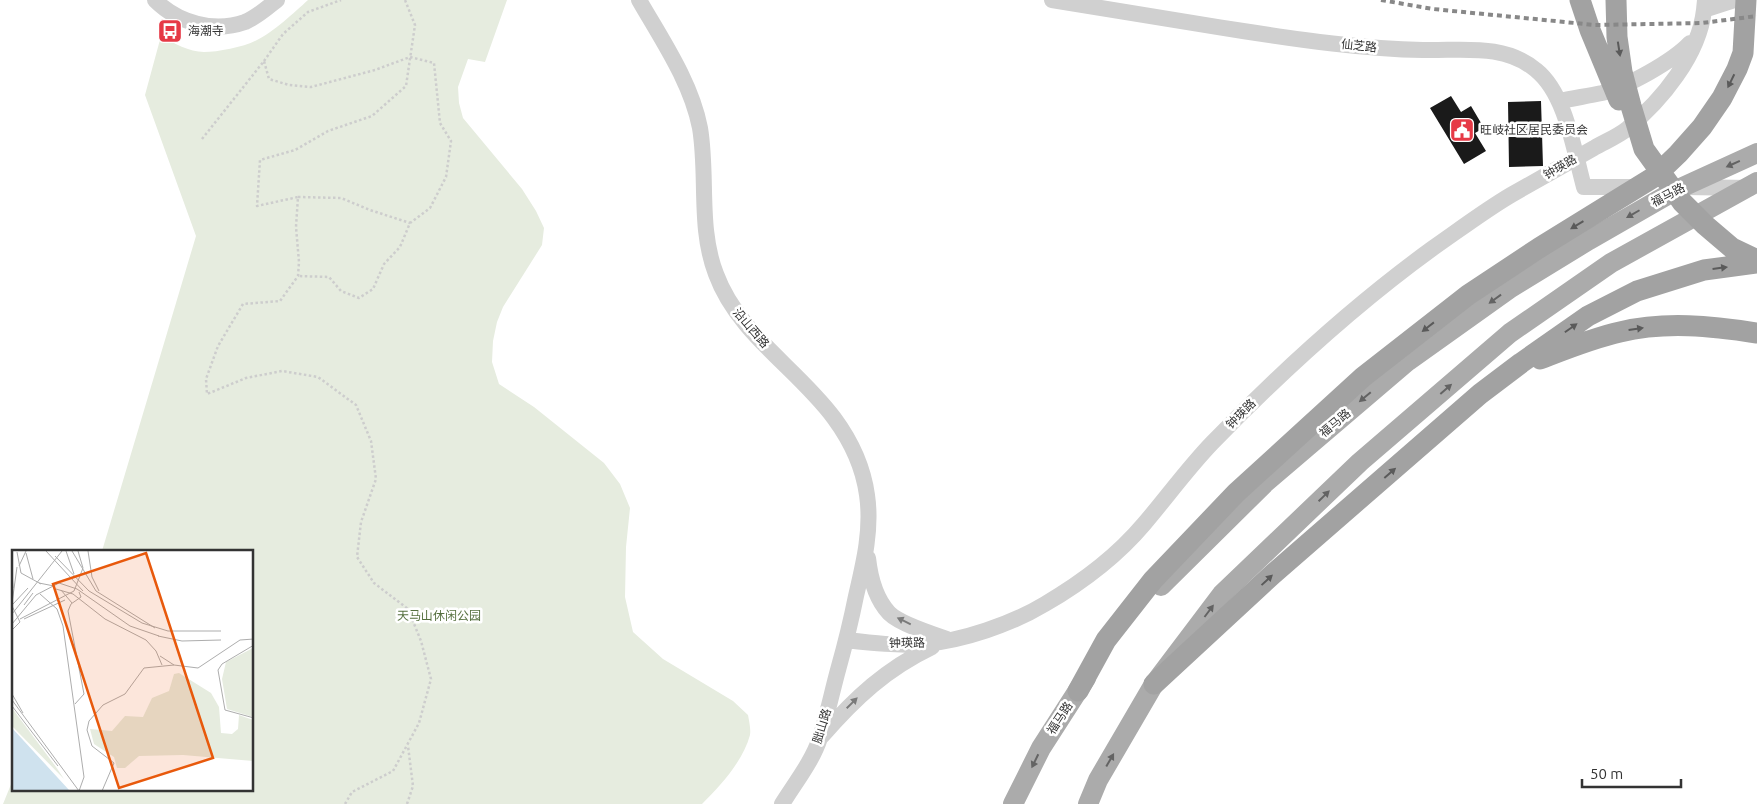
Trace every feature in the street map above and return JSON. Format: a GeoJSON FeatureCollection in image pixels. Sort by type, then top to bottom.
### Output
{"type":"FeatureCollection","features":[{"type":"Feature","properties":{"kind":"highway"},"geometry":{"type":"LineString","coordinates":[[1580,0],[1606,71],[1644,149],[1682,202],[1705,225],[1732,248],[1757,261]]}},
{"type":"Feature","properties":{"kind":"highway"},"geometry":{"type":"LineString","coordinates":[[1616,0],[1617,37],[1622,72],[1644,149]]}},
{"type":"Feature","properties":{"kind":"highway"},"geometry":{"type":"LineString","coordinates":[[1744,54],[1746,0]]}},
{"type":"Feature","properties":{"kind":"highway"},"geometry":{"type":"LineString","coordinates":[[1078,690],[1106,640],[1154,580],[1236,493],[1363,377],[1468,295],[1539,248],[1654,177],[1672,160],[1702,128],[1722,98],[1744,54],[1757,0]]}},
{"type":"Feature","properties":{"kind":"highway"},"geometry":{"type":"LineString","coordinates":[[1154,684],[1273,574],[1480,394],[1588,316],[1637,291],[1704,270],[1757,261]]}},
{"type":"Feature","properties":{"kind":"highway"},"geometry":{"type":"LineString","coordinates":[[1480,394],[1521,367],[1575,346],[1620,332],[1640,328],[1680,325],[1708,326],[1757,333]]}},
{"type":"Feature","properties":{"kind":"main road","name":"福马路"},"geometry":{"type":"LineString","coordinates":[[1014,804],[1041,748],[1078,690],[1146,600],[1265,483],[1408,361],[1509,289],[1588,240],[1676,190],[1757,154]]}},
{"type":"Feature","properties":{"kind":"main road"},"geometry":{"type":"LineString","coordinates":[[1088,804],[1098,780],[1154,684],[1222,594],[1360,462],[1510,334],[1611,263],[1757,182]]}},
{"type":"Feature","properties":{"kind":"street"},"geometry":{"type":"LineString","coordinates":[[155,0],[168,11],[189,21],[223,27],[246,21],[256,16],[277,0]]}},
{"type":"Feature","properties":{"kind":"street","name":"沿山西路"},"geometry":{"type":"LineString","coordinates":[[639,0],[677,68],[690,94],[696,112],[701,142],[709,250],[718,282],[739,317],[817,398],[837,422],[853,448],[861,467],[868,496],[869,530],[846,640]]}},
{"type":"Feature","properties":{"kind":"street","name":"仙芝路"},"geometry":{"type":"LineString","coordinates":[[1052,0],[1300,40],[1390,49],[1484,49],[1495,51],[1517,58],[1536,69],[1549,83],[1560,101],[1584,187],[1757,188]]}},
{"type":"Feature","properties":{"kind":"street"},"geometry":{"type":"LineString","coordinates":[[1705,5],[1735,0]]}},
{"type":"Feature","properties":{"kind":"street","name":"钟瑛路"},"geometry":{"type":"LineString","coordinates":[[846,640],[874,644],[908,645],[949,640],[996,626],[1024,615],[1048,603],[1083,579],[1120,548],[1142,526],[1209,446],[1300,356],[1392,278],[1454,233],[1509,197],[1626,130],[1673,80],[1684,64],[1702,23],[1705,5]]}},
{"type":"Feature","properties":{"kind":"street"},"geometry":{"type":"LineString","coordinates":[[1560,101],[1604,93],[1639,78],[1675,57],[1696,37]]}},
{"type":"Feature","properties":{"kind":"street"},"geometry":{"type":"LineString","coordinates":[[867,545],[869,569],[874,587],[890,613],[927,632],[949,640]]}},
{"type":"Feature","properties":{"kind":"street","name":"胐山路"},"geometry":{"type":"LineString","coordinates":[[782,804],[809,761],[819,740],[846,640]]}},
{"type":"Feature","properties":{"kind":"street"},"geometry":{"type":"LineString","coordinates":[[819,740],[855,700],[888,672],[914,656],[949,640]]}},
{"type":"Feature","properties":{"kind":"path"},"geometry":{"type":"LineString","coordinates":[[202,139],[283,34],[308,12],[341,0]]}},
{"type":"Feature","properties":{"kind":"path"},"geometry":{"type":"LineString","coordinates":[[405,0],[415,25],[406,86],[372,116],[328,131],[295,150],[260,160],[257,206],[298,197],[341,198],[410,223]]}},
{"type":"Feature","properties":{"kind":"path"},"geometry":{"type":"LineString","coordinates":[[264,61],[269,79],[289,85],[311,87],[375,70],[410,58],[434,63],[440,123],[451,142],[446,177],[430,208],[410,223],[400,247],[384,264],[373,289],[359,298],[341,291],[329,277],[298,276]]}},
{"type":"Feature","properties":{"kind":"path"},"geometry":{"type":"LineString","coordinates":[[298,197],[296,227],[299,262],[298,276],[280,302],[243,304],[218,346],[206,379],[207,394],[246,378],[282,371],[318,377],[356,405],[371,441],[376,479],[361,522],[357,556],[374,583],[408,609],[421,641],[431,679],[419,722],[393,771],[352,792],[345,804]]}},
{"type":"Feature","properties":{"kind":"path"},"geometry":{"type":"LineString","coordinates":[[407,744],[413,786],[407,804]]}},
{"type":"Feature","properties":{"kind":"green space","name":"天马山休闲公园"},"geometry":{"type":"Polygon","coordinates":[[[308,0],[507,0],[485,62],[468,59],[458,87],[459,103],[463,118],[522,189],[544,228],[542,245],[503,307],[497,322],[493,341],[492,362],[499,384],[534,407],[604,463],[620,484],[630,508],[626,547],[625,597],[633,632],[663,659],[733,701],[748,715],[750,735],[747,745],[724,781],[702,804],[3,804],[12,782],[12,792],[254,792],[254,550],[102,550],[196,236],[145,95],[161,36],[182,47],[198,52],[216,51],[252,43],[283,22],[308,0]]]}},
{"type":"Feature","properties":{"kind":"building","name":"旺岐社区居民委员会"},"geometry":{"type":"Polygon","coordinates":[[[1451,96],[1461,112],[1471,106],[1484,128],[1475,133],[1486,151],[1464,164],[1430,108],[1451,96]]]}},
{"type":"Feature","properties":{"kind":"building"},"geometry":{"type":"Polygon","coordinates":[[[1541,101],[1543,166],[1509,167],[1508,102],[1541,101]]]}},
{"type":"Feature","properties":{"kind":"railway"},"geometry":{"type":"LineString","coordinates":[[1381,0],[1433,9],[1595,25],[1702,23],[1757,16]]}},
{"type":"Feature","properties":{"kind":"place","name":"海潮寺"},"geometry":{"type":"Point","coordinates":[170,31]}},
{"type":"Feature","properties":{"kind":"place","name":"旺岐社区居民委员会"},"geometry":{"type":"Point","coordinates":[1462,130]}}]}
